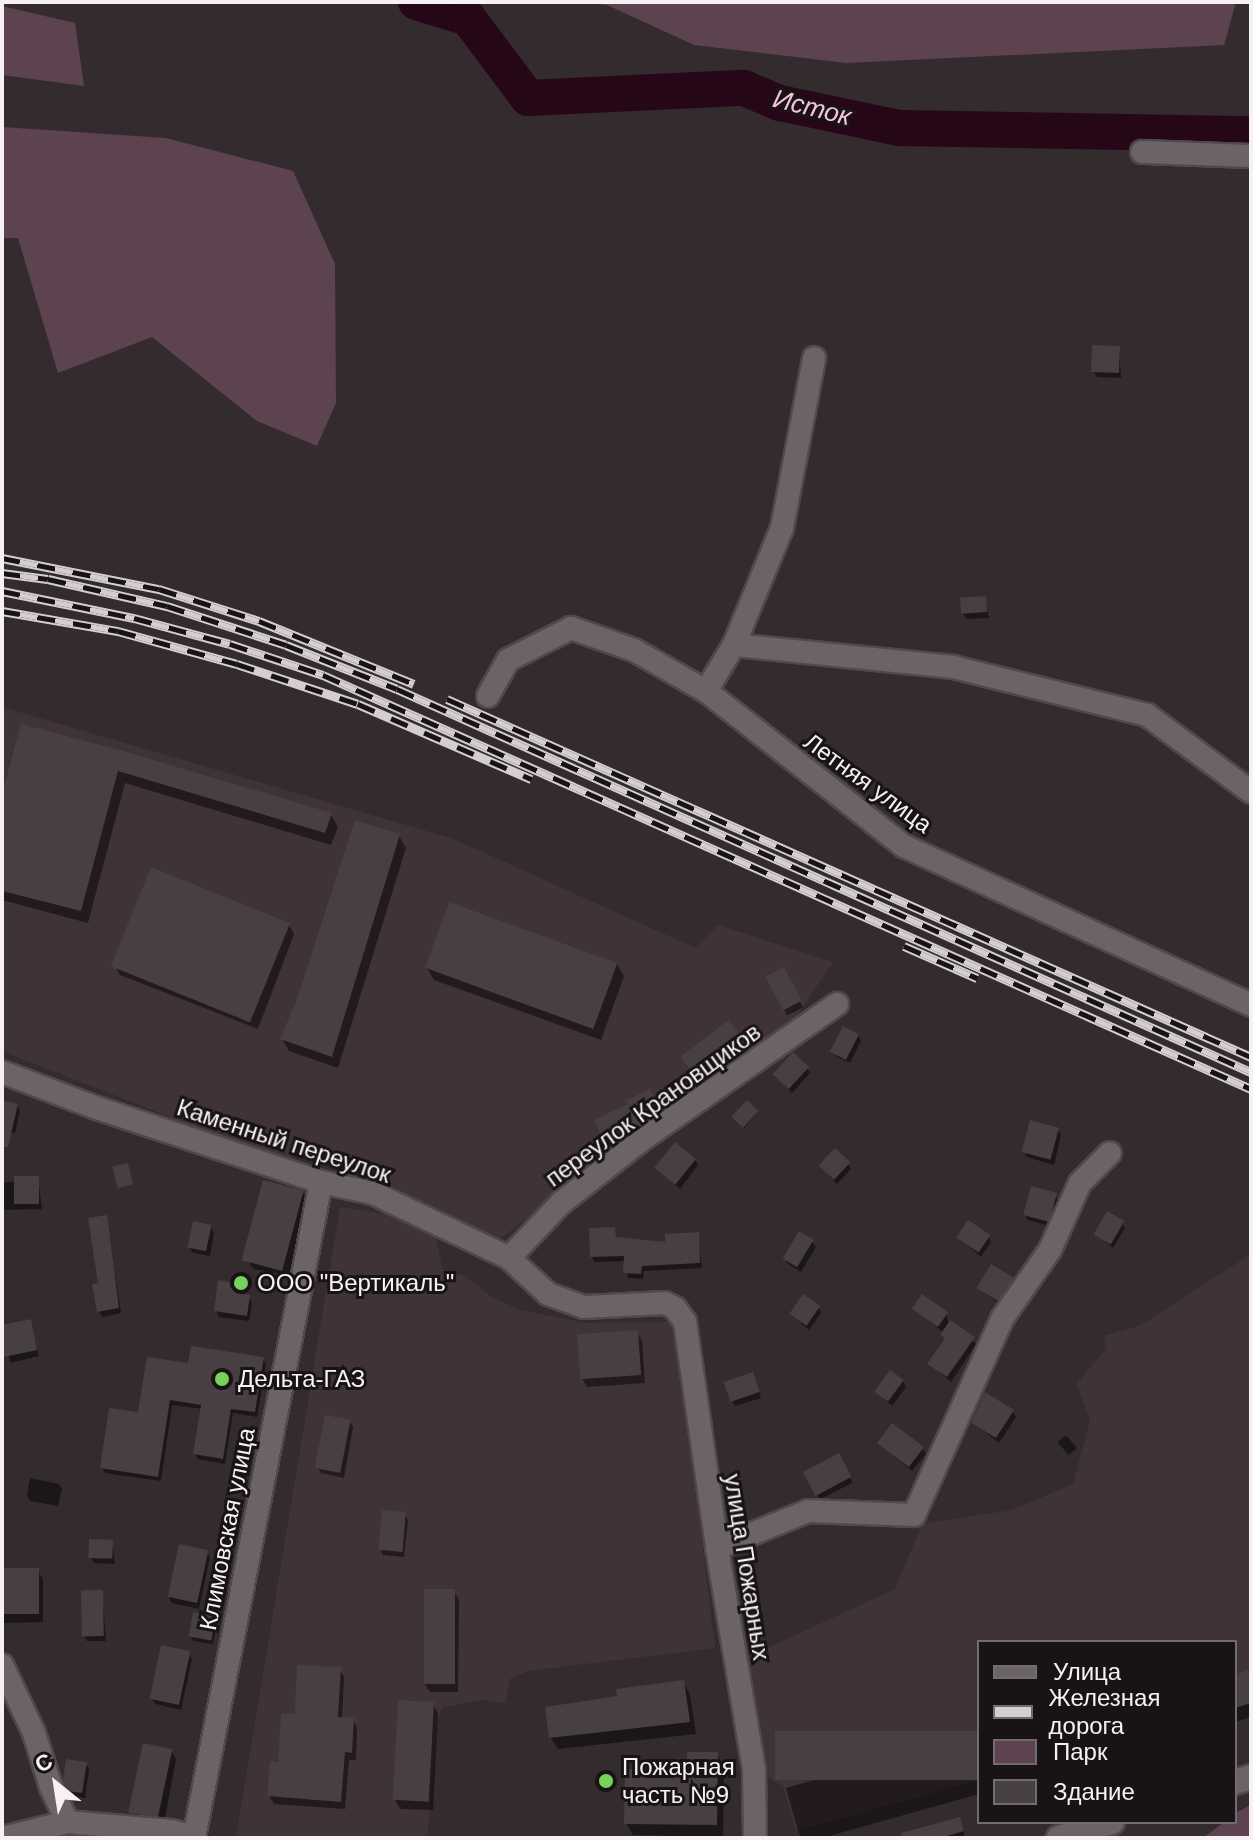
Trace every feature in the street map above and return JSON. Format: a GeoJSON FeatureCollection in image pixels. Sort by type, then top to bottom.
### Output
{"type":"FeatureCollection","features":[{"type":"Feature","properties":{"kind":"main road"},"geometry":{"type":"LineString","coordinates":[[1059,1838],[1103,1829]]}},
{"type":"Feature","properties":{"kind":"street"},"geometry":{"type":"LineString","coordinates":[[1142,152],[1251,156]]}},
{"type":"Feature","properties":{"kind":"street"},"geometry":{"type":"LineString","coordinates":[[706,691],[734,645],[782,528],[814,358]]}},
{"type":"Feature","properties":{"kind":"street","name":"Летняя улица"},"geometry":{"type":"LineString","coordinates":[[488,696],[508,660],[571,628],[634,650],[706,691],[904,846],[1251,1005]]}},
{"type":"Feature","properties":{"kind":"street"},"geometry":{"type":"LineString","coordinates":[[734,645],[953,667],[1147,715],[1251,792]]}},
{"type":"Feature","properties":{"kind":"street","name":"переулок Крановщиков"},"geometry":{"type":"LineString","coordinates":[[509,1258],[561,1203],[640,1141],[837,1004]]}},
{"type":"Feature","properties":{"kind":"street","name":"Каменный переулок"},"geometry":{"type":"LineString","coordinates":[[2,1072],[97,1108],[321,1182],[373,1193],[509,1258],[548,1294],[584,1307],[665,1303],[675,1308]]}},
{"type":"Feature","properties":{"kind":"street"},"geometry":{"type":"LineString","coordinates":[[717,1548],[808,1511],[914,1515],[1002,1319],[1050,1250],[1080,1183],[1110,1153]]}},
{"type":"Feature","properties":{"kind":"street","name":"Климовская улица"},"geometry":{"type":"LineString","coordinates":[[194,1837],[321,1182]]}},
{"type":"Feature","properties":{"kind":"street","name":"улица Пожарных"},"geometry":{"type":"LineString","coordinates":[[675,1308],[685,1322],[717,1548],[754,1769],[755,1838]]}},
{"type":"Feature","properties":{"kind":"street"},"geometry":{"type":"LineString","coordinates":[[2,1665],[30,1724],[51,1787],[67,1822]]}},
{"type":"Feature","properties":{"kind":"street"},"geometry":{"type":"LineString","coordinates":[[3,1838],[67,1822],[171,1831],[194,1837]]}},
{"type":"Feature","properties":{"kind":"shaded area"},"geometry":{"type":"Polygon","coordinates":[[[2,707],[454,839],[695,948],[718,925],[833,962],[792,1024],[498,1240],[329,1154],[296,1143],[289,1164],[2,1051],[2,707]]]}},
{"type":"Feature","properties":{"kind":"shaded area"},"geometry":{"type":"Polygon","coordinates":[[[340,1207],[410,1218],[435,1234],[443,1270],[465,1276],[493,1298],[522,1310],[585,1323],[676,1322],[715,1648],[528,1671],[510,1679],[505,1703],[480,1700],[442,1708],[438,1719],[427,1838],[236,1838],[340,1207]]]}},
{"type":"Feature","properties":{"kind":"shaded area"},"geometry":{"type":"Polygon","coordinates":[[[1251,1254],[1251,1703],[1237,1707],[1237,1640],[977,1640],[977,1781],[796,1831],[783,1786],[765,1776],[748,1657],[895,1589],[922,1524],[1012,1510],[1073,1484],[1090,1420],[1076,1384],[1106,1349],[1104,1336],[1141,1325],[1251,1254]]]}},
{"type":"Feature","properties":{"kind":"green space"},"geometry":{"type":"Polygon","coordinates":[[[576,2],[1236,2],[1224,45],[846,63],[694,45],[607,5],[576,2]]]}},
{"type":"Feature","properties":{"kind":"green space"},"geometry":{"type":"Polygon","coordinates":[[[2,6],[75,23],[84,86],[2,75],[2,6]]]}},
{"type":"Feature","properties":{"kind":"green space"},"geometry":{"type":"Polygon","coordinates":[[[2,127],[166,138],[293,171],[335,264],[336,403],[317,446],[257,421],[152,337],[58,373],[18,238],[2,238],[2,127]]]}},
{"type":"Feature","properties":{"kind":"green space"},"geometry":{"type":"Polygon","coordinates":[[[1251,1805],[1251,1838],[1203,1838],[1221,1824],[1237,1824],[1237,1812],[1251,1805]]]}},
{"type":"Feature","properties":{"kind":"building"},"geometry":{"type":"Polygon","coordinates":[[[1092,345],[1120,346],[1119,373],[1091,372],[1092,345]]]}},
{"type":"Feature","properties":{"kind":"building"},"geometry":{"type":"Polygon","coordinates":[[[986,596],[987,612],[961,614],[960,598],[986,596]]]}},
{"type":"Feature","properties":{"kind":"building"},"geometry":{"type":"Polygon","coordinates":[[[21,724],[332,813],[325,833],[118,771],[81,911],[2,891],[2,794],[21,724]]]}},
{"type":"Feature","properties":{"kind":"building"},"geometry":{"type":"Polygon","coordinates":[[[355,820],[400,834],[332,1057],[280,1039],[297,999],[355,820]]]}},
{"type":"Feature","properties":{"kind":"building"},"geometry":{"type":"Polygon","coordinates":[[[151,867],[290,923],[250,1022],[111,966],[151,867]]]}},
{"type":"Feature","properties":{"kind":"building"},"geometry":{"type":"Polygon","coordinates":[[[449,902],[617,963],[593,1029],[425,968],[449,902]]]}},
{"type":"Feature","properties":{"kind":"building"},"geometry":{"type":"Polygon","coordinates":[[[784,967],[802,1001],[783,1010],[765,977],[784,967]]]}},
{"type":"Feature","properties":{"kind":"building"},"geometry":{"type":"Polygon","coordinates":[[[729,1020],[750,1048],[701,1085],[680,1057],[729,1020]]]}},
{"type":"Feature","properties":{"kind":"building"},"geometry":{"type":"Polygon","coordinates":[[[843,1026],[859,1034],[846,1060],[830,1052],[843,1026]]]}},
{"type":"Feature","properties":{"kind":"building"},"geometry":{"type":"Polygon","coordinates":[[[793,1052],[809,1067],[789,1089],[773,1074],[793,1052]]]}},
{"type":"Feature","properties":{"kind":"building"},"geometry":{"type":"Polygon","coordinates":[[[650,1089],[661,1109],[608,1149],[594,1120],[628,1104],[626,1101],[650,1089]]]}},
{"type":"Feature","properties":{"kind":"building"},"geometry":{"type":"Polygon","coordinates":[[[2,1100],[18,1104],[8,1147],[2,1147],[2,1100]]]}},
{"type":"Feature","properties":{"kind":"building"},"geometry":{"type":"Polygon","coordinates":[[[747,1100],[759,1111],[743,1128],[731,1117],[747,1100]]]}},
{"type":"Feature","properties":{"kind":"building"},"geometry":{"type":"Polygon","coordinates":[[[1030,1120],[1059,1128],[1050,1160],[1021,1152],[1030,1120]]]}},
{"type":"Feature","properties":{"kind":"building"},"geometry":{"type":"Polygon","coordinates":[[[675,1142],[696,1159],[675,1185],[654,1168],[675,1142]]]}},
{"type":"Feature","properties":{"kind":"building"},"geometry":{"type":"Polygon","coordinates":[[[835,1148],[850,1162],[834,1180],[819,1166],[835,1148]]]}},
{"type":"Feature","properties":{"kind":"building"},"geometry":{"type":"Polygon","coordinates":[[[128,1163],[133,1184],[117,1188],[112,1167],[128,1163]]]}},
{"type":"Feature","properties":{"kind":"building"},"geometry":{"type":"Polygon","coordinates":[[[14,1176],[39,1176],[39,1204],[14,1204],[14,1176]]]}},
{"type":"Feature","properties":{"kind":"building"},"geometry":{"type":"Polygon","coordinates":[[[263,1180],[304,1191],[282,1271],[242,1260],[263,1180]]]}},
{"type":"Feature","properties":{"kind":"building"},"geometry":{"type":"Polygon","coordinates":[[[1031,1186],[1057,1193],[1049,1222],[1023,1215],[1031,1186]]]}},
{"type":"Feature","properties":{"kind":"building"},"geometry":{"type":"Polygon","coordinates":[[[1107,1211],[1124,1221],[1111,1244],[1094,1234],[1107,1211]]]}},
{"type":"Feature","properties":{"kind":"building"},"geometry":{"type":"Polygon","coordinates":[[[107,1215],[119,1308],[97,1312],[92,1284],[98,1283],[88,1218],[107,1215]]]}},
{"type":"Feature","properties":{"kind":"building"},"geometry":{"type":"Polygon","coordinates":[[[968,1220],[990,1235],[979,1253],[956,1237],[968,1220]]]}},
{"type":"Feature","properties":{"kind":"building"},"geometry":{"type":"Polygon","coordinates":[[[193,1221],[212,1225],[206,1251],[187,1247],[193,1221]]]}},
{"type":"Feature","properties":{"kind":"building"},"geometry":{"type":"Polygon","coordinates":[[[615,1227],[616,1237],[665,1242],[665,1234],[699,1232],[700,1263],[642,1266],[641,1274],[623,1273],[624,1256],[590,1257],[589,1228],[615,1227]]]}},
{"type":"Feature","properties":{"kind":"building"},"geometry":{"type":"Polygon","coordinates":[[[799,1231],[814,1240],[797,1267],[783,1258],[799,1231]]]}},
{"type":"Feature","properties":{"kind":"building"},"geometry":{"type":"Polygon","coordinates":[[[991,1264],[1014,1278],[1000,1302],[977,1288],[991,1264]]]}},
{"type":"Feature","properties":{"kind":"building"},"geometry":{"type":"Polygon","coordinates":[[[218,1280],[241,1284],[240,1294],[250,1295],[247,1316],[214,1311],[218,1280]]]}},
{"type":"Feature","properties":{"kind":"building"},"geometry":{"type":"Polygon","coordinates":[[[803,1294],[820,1306],[806,1326],[789,1314],[803,1294]]]}},
{"type":"Feature","properties":{"kind":"building"},"geometry":{"type":"Polygon","coordinates":[[[922,1294],[948,1312],[938,1327],[912,1309],[922,1294]]]}},
{"type":"Feature","properties":{"kind":"building"},"geometry":{"type":"Polygon","coordinates":[[[31,1319],[37,1350],[4,1357],[2,1325],[31,1319]]]}},
{"type":"Feature","properties":{"kind":"building"},"geometry":{"type":"Polygon","coordinates":[[[950,1320],[975,1337],[947,1377],[927,1364],[945,1338],[940,1335],[950,1320]]]}},
{"type":"Feature","properties":{"kind":"building"},"geometry":{"type":"Polygon","coordinates":[[[638,1330],[641,1375],[580,1379],[577,1334],[638,1330]]]}},
{"type":"Feature","properties":{"kind":"building"},"geometry":{"type":"Polygon","coordinates":[[[191,1346],[264,1357],[255,1412],[231,1409],[223,1459],[193,1454],[201,1405],[170,1400],[158,1477],[100,1468],[109,1408],[138,1412],[147,1357],[188,1363],[191,1346]]]}},
{"type":"Feature","properties":{"kind":"building"},"geometry":{"type":"Polygon","coordinates":[[[890,1370],[904,1380],[888,1402],[874,1392],[890,1370]]]}},
{"type":"Feature","properties":{"kind":"building"},"geometry":{"type":"Polygon","coordinates":[[[753,1372],[760,1392],[731,1402],[724,1382],[753,1372]]]}},
{"type":"Feature","properties":{"kind":"building"},"geometry":{"type":"Polygon","coordinates":[[[985,1392],[1014,1410],[996,1438],[971,1423],[985,1392]]]}},
{"type":"Feature","properties":{"kind":"building"},"geometry":{"type":"Polygon","coordinates":[[[325,1415],[351,1420],[340,1473],[315,1468],[325,1415]]]}},
{"type":"Feature","properties":{"kind":"building"},"geometry":{"type":"Polygon","coordinates":[[[892,1423],[924,1447],[909,1467],[877,1443],[892,1423]]]}},
{"type":"Feature","properties":{"kind":"building"},"geometry":{"type":"Polygon","coordinates":[[[839,1453],[852,1477],[815,1496],[803,1472],[839,1453]]]}},
{"type":"Feature","properties":{"kind":"building"},"geometry":{"type":"Polygon","coordinates":[[[382,1510],[406,1512],[402,1552],[379,1550],[382,1510]]]}},
{"type":"Feature","properties":{"kind":"building"},"geometry":{"type":"Polygon","coordinates":[[[89,1539],[113,1540],[112,1559],[88,1558],[89,1539]]]}},
{"type":"Feature","properties":{"kind":"building"},"geometry":{"type":"Polygon","coordinates":[[[179,1544],[208,1550],[197,1603],[168,1597],[179,1544]]]}},
{"type":"Feature","properties":{"kind":"building"},"geometry":{"type":"Polygon","coordinates":[[[2,1568],[39,1568],[39,1614],[2,1614],[2,1568]]]}},
{"type":"Feature","properties":{"kind":"building"},"geometry":{"type":"Polygon","coordinates":[[[751,1585],[763,1611],[746,1619],[738,1590],[751,1585]]]}},
{"type":"Feature","properties":{"kind":"building"},"geometry":{"type":"Polygon","coordinates":[[[424,1589],[455,1589],[455,1684],[424,1684],[424,1589]]]}},
{"type":"Feature","properties":{"kind":"building"},"geometry":{"type":"Polygon","coordinates":[[[81,1590],[103,1590],[104,1636],[82,1636],[81,1590]]]}},
{"type":"Feature","properties":{"kind":"building"},"geometry":{"type":"Polygon","coordinates":[[[193,1612],[216,1616],[211,1641],[189,1637],[193,1612]]]}},
{"type":"Feature","properties":{"kind":"building"},"geometry":{"type":"Polygon","coordinates":[[[161,1645],[190,1651],[179,1705],[150,1699],[161,1645]]]}},
{"type":"Feature","properties":{"kind":"building"},"geometry":{"type":"Polygon","coordinates":[[[297,1665],[341,1667],[338,1717],[354,1718],[352,1753],[345,1752],[341,1802],[267,1796],[270,1761],[278,1762],[281,1714],[295,1714],[297,1665]]]}},
{"type":"Feature","properties":{"kind":"building"},"geometry":{"type":"Polygon","coordinates":[[[1249,1670],[1251,1703],[1237,1707],[1237,1673],[1249,1670]]]}},
{"type":"Feature","properties":{"kind":"building"},"geometry":{"type":"Polygon","coordinates":[[[684,1680],[690,1722],[549,1738],[545,1707],[617,1696],[616,1689],[684,1680]]]}},
{"type":"Feature","properties":{"kind":"building"},"geometry":{"type":"Polygon","coordinates":[[[398,1700],[434,1702],[429,1802],[393,1800],[398,1700]]]}},
{"type":"Feature","properties":{"kind":"building"},"geometry":{"type":"Polygon","coordinates":[[[775,1731],[977,1731],[977,1780],[775,1780],[775,1731]]]}},
{"type":"Feature","properties":{"kind":"building"},"geometry":{"type":"Polygon","coordinates":[[[143,1743],[172,1749],[158,1819],[128,1812],[143,1743]]]}},
{"type":"Feature","properties":{"kind":"building"},"geometry":{"type":"Polygon","coordinates":[[[687,1752],[718,1752],[717,1825],[624,1824],[625,1769],[687,1770],[687,1752]]]}},
{"type":"Feature","properties":{"kind":"building"},"geometry":{"type":"Polygon","coordinates":[[[66,1759],[87,1762],[82,1793],[68,1791],[63,1779],[66,1759]]]}},
{"type":"Feature","properties":{"kind":"building"},"geometry":{"type":"Polygon","coordinates":[[[960,1817],[964,1831],[940,1838],[902,1838],[901,1833],[960,1817]]]}},
{"type":"Feature","properties":{"kind":"waterway","name":"Исток"},"geometry":{"type":"LineString","coordinates":[[416,2],[468,18],[528,98],[744,88],[780,103],[899,128],[1251,134]]}},
{"type":"Feature","properties":{"kind":"railway"},"geometry":{"type":"LineString","coordinates":[[2,558],[159,589],[259,621],[414,684]]}},
{"type":"Feature","properties":{"kind":"railway"},"geometry":{"type":"LineString","coordinates":[[2,573],[48,579],[167,606],[286,645],[397,689],[1251,1072]]}},
{"type":"Feature","properties":{"kind":"railway"},"geometry":{"type":"LineString","coordinates":[[2,591],[134,618],[230,644],[323,675],[1251,1089]]}},
{"type":"Feature","properties":{"kind":"railway"},"geometry":{"type":"LineString","coordinates":[[2,611],[118,631],[237,664],[358,704],[531,779]]}},
{"type":"Feature","properties":{"kind":"railway"},"geometry":{"type":"LineString","coordinates":[[447,699],[1251,1057]]}},
{"type":"Feature","properties":{"kind":"railway"},"geometry":{"type":"LineString","coordinates":[[904,946],[977,978]]}},
{"type":"Feature","properties":{"kind":"place","name":"ООО \"Вертикаль\""},"geometry":{"type":"Point","coordinates":[241,1283]}},
{"type":"Feature","properties":{"kind":"place","name":"Дельта-ГАЗ"},"geometry":{"type":"Point","coordinates":[222,1379]}},
{"type":"Feature","properties":{"kind":"place","name":"Пожарная часть №9"},"geometry":{"type":"Point","coordinates":[606,1781]}}]}
